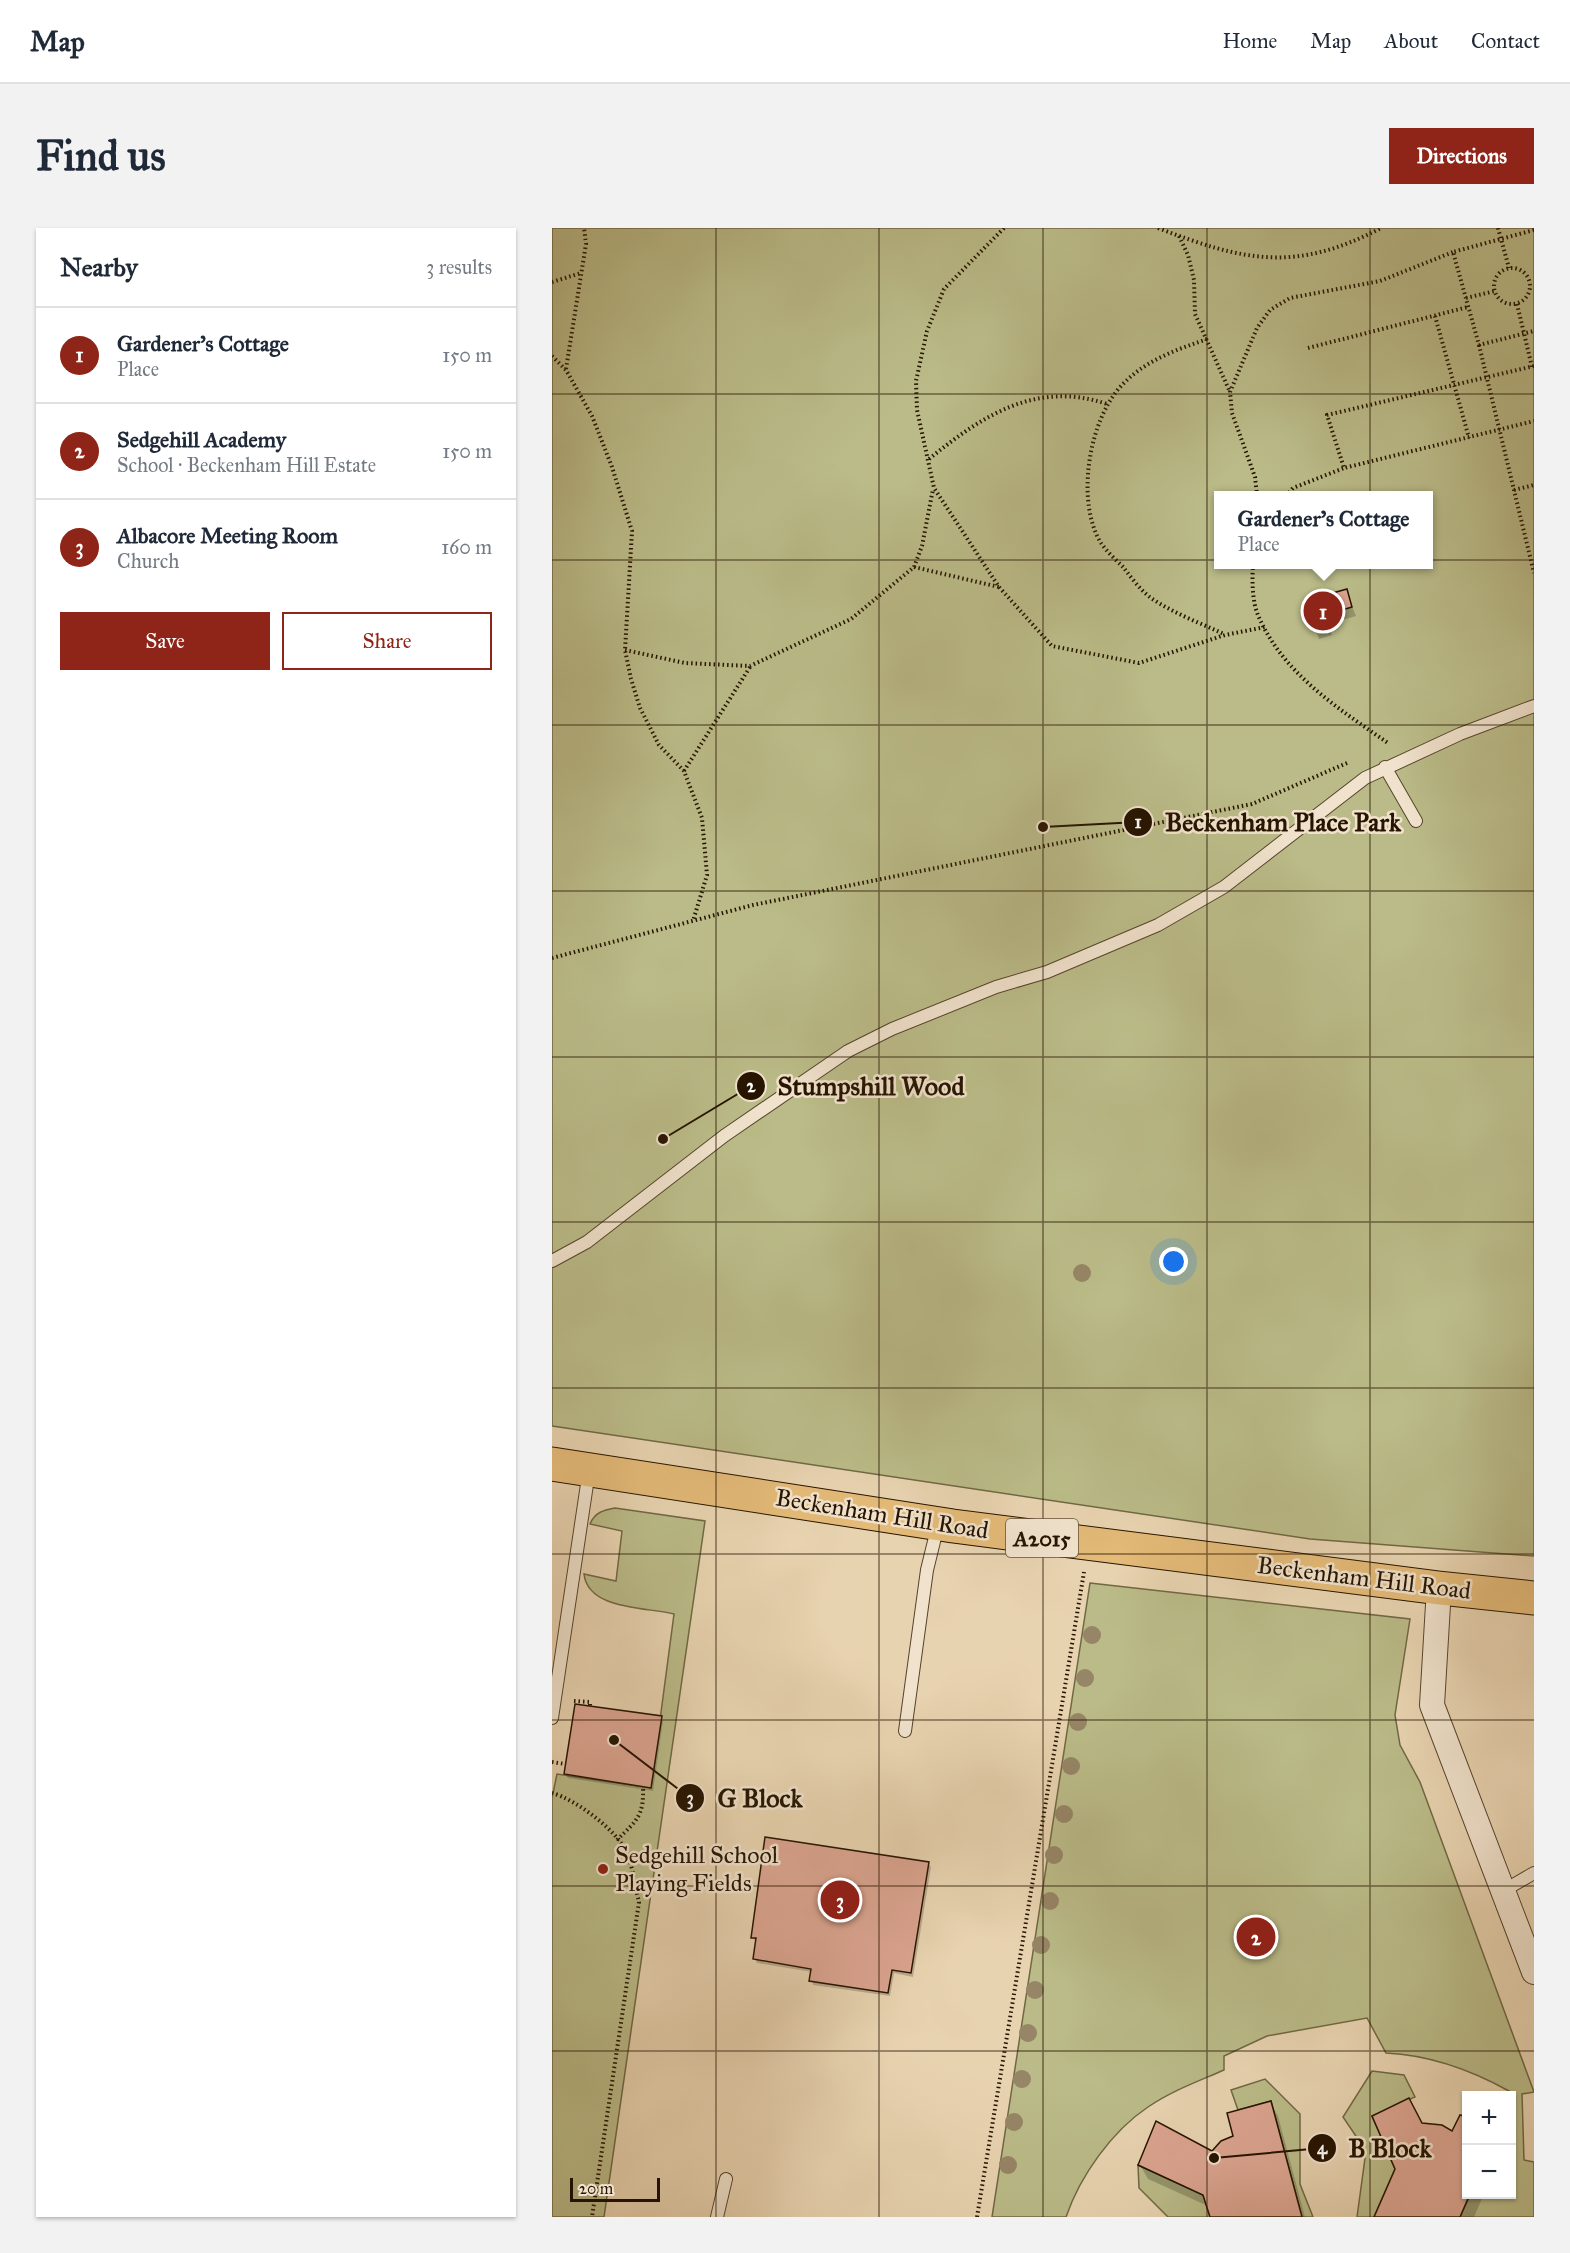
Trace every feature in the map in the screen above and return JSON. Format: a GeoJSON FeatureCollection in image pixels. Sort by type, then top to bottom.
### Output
{"type":"FeatureCollection","features":[{"type":"Feature","properties":{"kind":"main road","name":"Beckenham Hill Road"},"geometry":{"type":"LineString","coordinates":[[552,1464],[938,1524],[1438,1588],[1534,1598]]}},
{"type":"Feature","properties":{"kind":"street"},"geometry":{"type":"LineString","coordinates":[[1438,1588],[1432,1705],[1534,1972]]}},
{"type":"Feature","properties":{"kind":"lane"},"geometry":{"type":"LineString","coordinates":[[552,1261],[587,1242],[724,1136],[848,1051],[892,1029],[996,987],[1047,972],[1158,925],[1224,887],[1365,778],[1385,767],[1534,706]]}},
{"type":"Feature","properties":{"kind":"lane"},"geometry":{"type":"LineString","coordinates":[[1385,767],[1416,821]]}},
{"type":"Feature","properties":{"kind":"lane"},"geometry":{"type":"LineString","coordinates":[[552,1718],[589,1470]]}},
{"type":"Feature","properties":{"kind":"lane"},"geometry":{"type":"LineString","coordinates":[[906,1731],[925,1582],[938,1524]]}},
{"type":"Feature","properties":{"kind":"lane"},"geometry":{"type":"LineString","coordinates":[[1503,1891],[1534,1873]]}},
{"type":"Feature","properties":{"kind":"lane"},"geometry":{"type":"LineString","coordinates":[[717,2217],[726,2179]]}},
{"type":"Feature","properties":{"kind":"path"},"geometry":{"type":"LineString","coordinates":[[566,370],[586,244],[584,228]]}},
{"type":"Feature","properties":{"kind":"path"},"geometry":{"type":"LineString","coordinates":[[1004,228],[944,289],[927,331],[916,381],[917,410],[934,488],[999,587],[1052,646],[1108,659],[1139,663],[1225,635],[1265,627]]}},
{"type":"Feature","properties":{"kind":"path"},"geometry":{"type":"LineString","coordinates":[[1158,228],[1223,251],[1280,259],[1318,253],[1358,240],[1381,228]]}},
{"type":"Feature","properties":{"kind":"path"},"geometry":{"type":"LineString","coordinates":[[1498,228],[1509,268]]}},
{"type":"Feature","properties":{"kind":"path"},"geometry":{"type":"LineString","coordinates":[[1230,392],[1257,328],[1270,310],[1290,298],[1380,281],[1453,252],[1534,230]]}},
{"type":"Feature","properties":{"kind":"path"},"geometry":{"type":"LineString","coordinates":[[1178,236],[1188,255],[1194,280],[1195,314],[1230,392],[1232,413],[1255,477],[1257,491]]}},
{"type":"Feature","properties":{"kind":"path"},"geometry":{"type":"LineString","coordinates":[[1453,252],[1479,345],[1534,573]]}},
{"type":"Feature","properties":{"kind":"path"},"geometry":{"type":"LineString","coordinates":[[1509,268],[1520,269],[1532,281],[1528,295],[1517,304],[1504,302],[1495,291],[1497,276],[1509,268]]}},
{"type":"Feature","properties":{"kind":"path"},"geometry":{"type":"LineString","coordinates":[[552,282],[582,273]]}},
{"type":"Feature","properties":{"kind":"path"},"geometry":{"type":"LineString","coordinates":[[1466,298],[1495,291]]}},
{"type":"Feature","properties":{"kind":"path"},"geometry":{"type":"LineString","coordinates":[[1344,468],[1327,415],[1533,366],[1517,304]]}},
{"type":"Feature","properties":{"kind":"path"},"geometry":{"type":"LineString","coordinates":[[1308,348],[1468,307]]}},
{"type":"Feature","properties":{"kind":"path"},"geometry":{"type":"LineString","coordinates":[[1435,316],[1469,438]]}},
{"type":"Feature","properties":{"kind":"path"},"geometry":{"type":"LineString","coordinates":[[1479,345],[1534,331]]}},
{"type":"Feature","properties":{"kind":"path"},"geometry":{"type":"LineString","coordinates":[[1207,339],[1166,353],[1122,384],[1107,404],[1086,472],[1090,508],[1101,543],[1149,597],[1225,635]]}},
{"type":"Feature","properties":{"kind":"path"},"geometry":{"type":"LineString","coordinates":[[552,356],[566,370],[592,416],[612,467],[632,531],[625,650],[640,708],[659,745],[684,771],[702,818],[706,875],[693,921]]}},
{"type":"Feature","properties":{"kind":"path"},"geometry":{"type":"LineString","coordinates":[[928,460],[960,433],[993,413],[1030,399],[1084,396],[1107,404]]}},
{"type":"Feature","properties":{"kind":"path"},"geometry":{"type":"LineString","coordinates":[[1290,491],[1344,468],[1534,422]]}},
{"type":"Feature","properties":{"kind":"path"},"geometry":{"type":"LineString","coordinates":[[1514,490],[1534,485]]}},
{"type":"Feature","properties":{"kind":"path"},"geometry":{"type":"LineString","coordinates":[[625,650],[685,663],[750,666],[851,619],[914,567],[922,546],[934,488]]}},
{"type":"Feature","properties":{"kind":"path"},"geometry":{"type":"LineString","coordinates":[[914,567],[999,587]]}},
{"type":"Feature","properties":{"kind":"path"},"geometry":{"type":"LineString","coordinates":[[1253,569],[1257,614],[1286,661],[1304,679],[1390,744],[1379,749]]}},
{"type":"Feature","properties":{"kind":"path"},"geometry":{"type":"LineString","coordinates":[[684,771],[750,666]]}},
{"type":"Feature","properties":{"kind":"path"},"geometry":{"type":"LineString","coordinates":[[552,958],[753,905],[1252,804],[1358,758]]}},
{"type":"Feature","properties":{"kind":"path"},"geometry":{"type":"LineString","coordinates":[[977,2217],[1089,1544]]}},
{"type":"Feature","properties":{"kind":"path"},"geometry":{"type":"LineString","coordinates":[[552,1762],[565,1764]]}},
{"type":"Feature","properties":{"kind":"path"},"geometry":{"type":"LineString","coordinates":[[617,1840],[640,1817],[644,1809],[643,1787]]}},
{"type":"Feature","properties":{"kind":"path"},"geometry":{"type":"LineString","coordinates":[[552,1793],[565,1797],[604,1824],[626,1851],[639,1902],[592,2217]]}},
{"type":"Feature","properties":{"kind":"green space"},"geometry":{"type":"Polygon","coordinates":[[[552,228],[1534,228],[1534,1556],[1310,1539],[552,1426],[552,228]]]}},
{"type":"Feature","properties":{"kind":"green space","name":"Sedgehill School Playing Fields"},"geometry":{"type":"Polygon","coordinates":[[[615,1508],[705,1521],[604,2217],[552,2217],[552,1798],[557,1774],[651,1788],[674,1614],[607,1601],[588,1586],[584,1574],[616,1581],[622,1531],[590,1524],[597,1514],[615,1508]]]}},
{"type":"Feature","properties":{"kind":"green space"},"geometry":{"type":"Polygon","coordinates":[[[1090,1583],[1410,1619],[1395,1715],[1400,1745],[1420,1782],[1534,2092],[1522,2094],[1524,2160],[1534,2162],[1534,2217],[1460,2217],[1468,2199],[1516,2199],[1516,2091],[1509,2091],[1480,2076],[1434,2060],[1386,2053],[1367,2018],[1267,2036],[1224,2056],[1224,2070],[1157,2101],[1122,2129],[1089,2171],[1066,2217],[992,2217],[1090,1583]]]}},
{"type":"Feature","properties":{"kind":"green space"},"geometry":{"type":"Polygon","coordinates":[[[1372,2071],[1404,2075],[1415,2097],[1372,2116],[1395,2169],[1374,2217],[1357,2217],[1366,2151],[1343,2117],[1372,2071]]]}},
{"type":"Feature","properties":{"kind":"green space"},"geometry":{"type":"Polygon","coordinates":[[[1265,2079],[1300,2114],[1300,2184],[1313,2217],[1302,2217],[1271,2101],[1238,2110],[1231,2090],[1265,2079]]]}},
{"type":"Feature","properties":{"kind":"green space"},"geometry":{"type":"Polygon","coordinates":[[[1138,2165],[1203,2195],[1210,2217],[1168,2217],[1139,2188],[1138,2165]]]}},
{"type":"Feature","properties":{"kind":"building"},"geometry":{"type":"Polygon","coordinates":[[[1347,589],[1352,607],[1325,615],[1328,626],[1313,630],[1304,601],[1347,589]]]}},
{"type":"Feature","properties":{"kind":"building"},"geometry":{"type":"Polygon","coordinates":[[[575,1704],[662,1716],[651,1788],[564,1774],[575,1704]]]}},
{"type":"Feature","properties":{"kind":"building"},"geometry":{"type":"Polygon","coordinates":[[[765,1837],[929,1862],[911,1973],[892,1970],[888,1993],[809,1981],[811,1969],[753,1959],[756,1938],[751,1938],[765,1837]]]}},
{"type":"Feature","properties":{"kind":"building"},"geometry":{"type":"Polygon","coordinates":[[[1409,2098],[1422,2123],[1442,2125],[1452,2131],[1460,2115],[1462,2116],[1462,2199],[1468,2199],[1460,2217],[1374,2217],[1395,2169],[1372,2116],[1409,2098]]]}},
{"type":"Feature","properties":{"kind":"building"},"geometry":{"type":"Polygon","coordinates":[[[1271,2101],[1302,2217],[1210,2217],[1203,2195],[1138,2165],[1156,2121],[1212,2151],[1221,2141],[1233,2136],[1227,2113],[1271,2101]]]}},
{"type":"Feature","properties":{"kind":"place","name":"Gardener's Cottage"},"geometry":{"type":"Point","coordinates":[1323,611]}},
{"type":"Feature","properties":{"kind":"place","name":"Beckenham Place Park"},"geometry":{"type":"Point","coordinates":[1043,827]}},
{"type":"Feature","properties":{"kind":"place","name":"Stumpshill Wood"},"geometry":{"type":"Point","coordinates":[663,1139]}},
{"type":"Feature","properties":{"kind":"place","name":"G Block"},"geometry":{"type":"Point","coordinates":[614,1740]}},
{"type":"Feature","properties":{"kind":"place","name":"Sedgehill School Playing Fields"},"geometry":{"type":"Point","coordinates":[603,1869]}},
{"type":"Feature","properties":{"kind":"place","name":"Albacore Meeting Room"},"geometry":{"type":"Point","coordinates":[840,1900]}},
{"type":"Feature","properties":{"kind":"place","name":"Sedgehill Academy"},"geometry":{"type":"Point","coordinates":[1256,1937]}},
{"type":"Feature","properties":{"kind":"place","name":"B Block"},"geometry":{"type":"Point","coordinates":[1214,2158]}}]}
